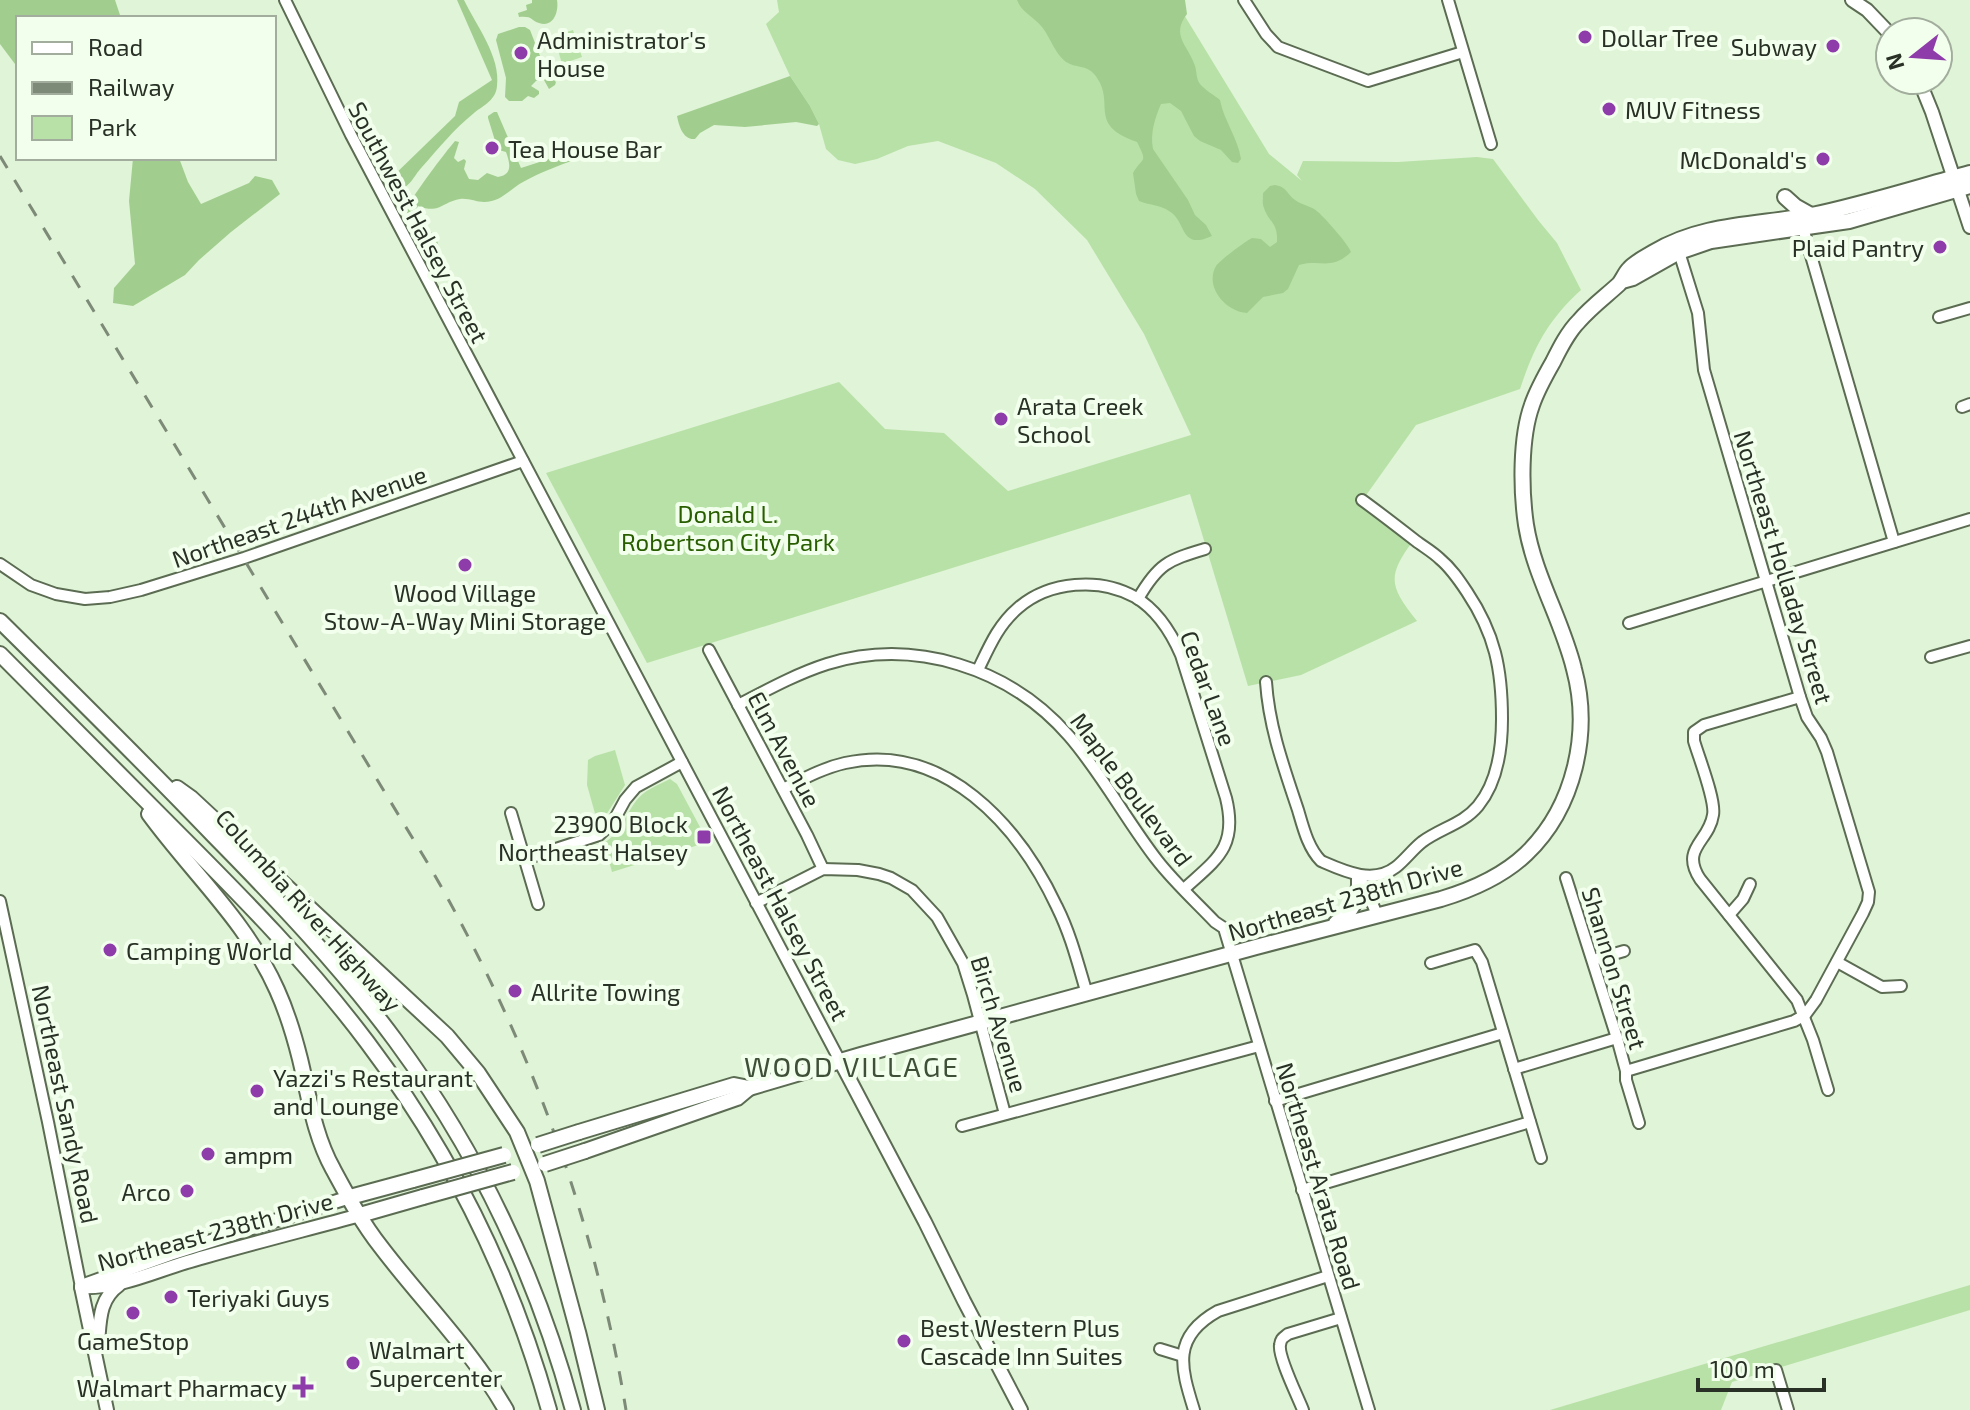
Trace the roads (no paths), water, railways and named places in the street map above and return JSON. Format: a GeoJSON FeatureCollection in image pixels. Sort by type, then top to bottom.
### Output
{"type":"FeatureCollection","features":[{"type":"Feature","properties":{"kind":"highway"},"geometry":{"type":"LineString","coordinates":[[1678,246],[1849,221],[1960,185],[1970,173]]}},
{"type":"Feature","properties":{"kind":"highway"},"geometry":{"type":"LineString","coordinates":[[1678,246],[1719,228],[1811,215],[1960,185]]}},
{"type":"Feature","properties":{"kind":"highway"},"geometry":{"type":"LineString","coordinates":[[1771,221],[1779,216],[1785,197],[1811,215]]}},
{"type":"Feature","properties":{"kind":"highway","name":"Northeast 238th Drive"},"geometry":{"type":"LineString","coordinates":[[360,1215],[585,1151],[737,1098],[749,1088],[1087,994],[1229,947],[1329,928],[1458,894],[1524,856],[1550,825],[1561,805],[1573,776],[1581,731],[1579,691],[1569,651],[1526,527],[1523,454],[1531,407],[1558,352],[1577,322],[1622,281],[1633,278],[1678,246]]}},
{"type":"Feature","properties":{"kind":"highway","name":"Columbia River Highway"},"geometry":{"type":"LineString","coordinates":[[0,621],[249,871],[329,958],[389,1032],[469,1154],[513,1242],[560,1363],[573,1410]]}},
{"type":"Feature","properties":{"kind":"highway","name":"Columbia River Highway"},"geometry":{"type":"LineString","coordinates":[[0,654],[237,893],[320,983],[367,1041],[409,1101],[457,1182],[496,1260],[528,1342],[549,1410]]}},
{"type":"Feature","properties":{"kind":"highway"},"geometry":{"type":"LineString","coordinates":[[144,765],[191,798],[447,1036],[531,1147],[538,1166],[537,1181],[597,1410]]}},
{"type":"Feature","properties":{"kind":"highway"},"geometry":{"type":"LineString","coordinates":[[120,775],[156,825],[236,921],[261,958],[292,1029],[319,1139],[331,1167],[379,1245],[460,1343],[506,1410]]}},
{"type":"Feature","properties":{"kind":"highway"},"geometry":{"type":"LineString","coordinates":[[1329,928],[1351,911],[1357,899],[1358,877]]}},
{"type":"Feature","properties":{"kind":"highway","name":"Northeast 238th Drive"},"geometry":{"type":"LineString","coordinates":[[350,1197],[504,1155],[734,1085],[749,1088]]}},
{"type":"Feature","properties":{"kind":"main road"},"geometry":{"type":"LineString","coordinates":[[1852,0],[1874,17]]}},
{"type":"Feature","properties":{"kind":"main road"},"geometry":{"type":"LineString","coordinates":[[1926,96],[1960,185],[1970,227]]}},
{"type":"Feature","properties":{"kind":"main road","name":"Northeast Halsey Street"},"geometry":{"type":"LineString","coordinates":[[840,1061],[1021,1410]]}},
{"type":"Feature","properties":{"kind":"main road","name":"Northeast 238th Drive"},"geometry":{"type":"LineString","coordinates":[[81,1287],[170,1254],[350,1197]]}},
{"type":"Feature","properties":{"kind":"main road","name":"Northeast 238th Drive"},"geometry":{"type":"LineString","coordinates":[[81,1287],[96,1288],[122,1283],[195,1259],[360,1215]]}},
{"type":"Feature","properties":{"kind":"main road"},"geometry":{"type":"LineString","coordinates":[[97,1358],[104,1301],[111,1290],[122,1283]]}},
{"type":"Feature","properties":{"kind":"main road","name":"Northeast Sandy Road"},"geometry":{"type":"LineString","coordinates":[[81,1287],[107,1410]]}},
{"type":"Feature","properties":{"kind":"street","name":"Southwest Halsey Street"},"geometry":{"type":"LineString","coordinates":[[285,0],[329,93],[523,461]]}},
{"type":"Feature","properties":{"kind":"street"},"geometry":{"type":"LineString","coordinates":[[1244,0],[1278,47],[1368,81],[1463,52]]}},
{"type":"Feature","properties":{"kind":"street"},"geometry":{"type":"LineString","coordinates":[[1448,0],[1491,144]]}},
{"type":"Feature","properties":{"kind":"street"},"geometry":{"type":"LineString","coordinates":[[1803,228],[1894,542]]}},
{"type":"Feature","properties":{"kind":"street","name":"Northeast Holladay Street"},"geometry":{"type":"LineString","coordinates":[[1678,246],[1698,313],[1704,370],[1800,697],[1807,717],[1827,752],[1869,892],[1863,913],[1805,1015]]}},
{"type":"Feature","properties":{"kind":"street"},"geometry":{"type":"LineString","coordinates":[[1939,317],[1970,308]]}},
{"type":"Feature","properties":{"kind":"street","name":"Northeast 244th Avenue"},"geometry":{"type":"LineString","coordinates":[[0,564],[19,578],[56,594],[100,599],[126,594],[221,565],[523,461]]}},
{"type":"Feature","properties":{"kind":"street","name":"Northeast Halsey Street"},"geometry":{"type":"LineString","coordinates":[[523,461],[840,1061]]}},
{"type":"Feature","properties":{"kind":"street"},"geometry":{"type":"LineString","coordinates":[[1266,682],[1277,749],[1307,837],[1321,861],[1358,877],[1389,871],[1430,836],[1472,813],[1488,791],[1496,767],[1502,730],[1498,663],[1493,641],[1474,602],[1454,573],[1440,558],[1362,500]]}},
{"type":"Feature","properties":{"kind":"street"},"geometry":{"type":"LineString","coordinates":[[1629,623],[1970,519]]}},
{"type":"Feature","properties":{"kind":"street"},"geometry":{"type":"LineString","coordinates":[[1138,599],[1162,566],[1205,549]]}},
{"type":"Feature","properties":{"kind":"street","name":"Cedar Lane"},"geometry":{"type":"LineString","coordinates":[[978,670],[997,630],[1017,608],[1035,596],[1064,586],[1088,585],[1126,592],[1163,622],[1181,655],[1229,810],[1230,832],[1222,852],[1184,889]]}},
{"type":"Feature","properties":{"kind":"street"},"geometry":{"type":"LineString","coordinates":[[1931,657],[1970,646]]}},
{"type":"Feature","properties":{"kind":"street","name":"Elm Avenue"},"geometry":{"type":"LineString","coordinates":[[709,650],[823,869]]}},
{"type":"Feature","properties":{"kind":"street","name":"Maple Boulevard"},"geometry":{"type":"LineString","coordinates":[[738,705],[826,665],[866,657],[890,654],[922,656],[978,670],[1042,709],[1070,737],[1159,863],[1215,922],[1229,947]]}},
{"type":"Feature","properties":{"kind":"street"},"geometry":{"type":"LineString","coordinates":[[1800,697],[1704,725],[1694,732],[1714,811],[1709,826],[1695,846],[1692,860],[1700,879],[1797,1000],[1805,1015],[1828,1090]]}},
{"type":"Feature","properties":{"kind":"street"},"geometry":{"type":"LineString","coordinates":[[783,789],[833,767],[877,760],[914,764],[960,786],[992,812],[1034,864],[1064,922],[1087,994]]}},
{"type":"Feature","properties":{"kind":"street"},"geometry":{"type":"LineString","coordinates":[[525,859],[599,835],[613,822],[636,787],[682,762]]}},
{"type":"Feature","properties":{"kind":"street"},"geometry":{"type":"LineString","coordinates":[[511,813],[538,904]]}},
{"type":"Feature","properties":{"kind":"street","name":"Birch Avenue"},"geometry":{"type":"LineString","coordinates":[[756,903],[823,869],[879,874],[903,884],[921,898],[945,928],[963,963],[1005,1114]]}},
{"type":"Feature","properties":{"kind":"street"},"geometry":{"type":"LineString","coordinates":[[1358,877],[1377,915]]}},
{"type":"Feature","properties":{"kind":"street","name":"Shannon Street"},"geometry":{"type":"LineString","coordinates":[[1566,878],[1617,1038],[1639,1123]]}},
{"type":"Feature","properties":{"kind":"street"},"geometry":{"type":"LineString","coordinates":[[1729,915],[1743,899],[1750,884]]}},
{"type":"Feature","properties":{"kind":"street","name":"Northeast Sandy Road"},"geometry":{"type":"LineString","coordinates":[[0,901],[81,1287]]}},
{"type":"Feature","properties":{"kind":"street","name":"Northeast Arata Road"},"geometry":{"type":"LineString","coordinates":[[1229,947],[1369,1410]]}},
{"type":"Feature","properties":{"kind":"street"},"geometry":{"type":"LineString","coordinates":[[1431,963],[1475,950],[1482,962],[1541,1158]]}},
{"type":"Feature","properties":{"kind":"street"},"geometry":{"type":"LineString","coordinates":[[1593,960],[1624,951]]}},
{"type":"Feature","properties":{"kind":"street"},"geometry":{"type":"LineString","coordinates":[[1837,962],[1882,987],[1901,986]]}},
{"type":"Feature","properties":{"kind":"street"},"geometry":{"type":"LineString","coordinates":[[1626,1071],[1794,1021],[1805,1015]]}},
{"type":"Feature","properties":{"kind":"street"},"geometry":{"type":"LineString","coordinates":[[1275,1101],[1503,1033]]}},
{"type":"Feature","properties":{"kind":"street"},"geometry":{"type":"LineString","coordinates":[[1514,1069],[1617,1038]]}},
{"type":"Feature","properties":{"kind":"street"},"geometry":{"type":"LineString","coordinates":[[962,1126],[1259,1046]]}},
{"type":"Feature","properties":{"kind":"street"},"geometry":{"type":"LineString","coordinates":[[1302,1190],[1530,1122]]}},
{"type":"Feature","properties":{"kind":"street"},"geometry":{"type":"LineString","coordinates":[[1194,1410],[1184,1377],[1183,1356],[1195,1329],[1218,1311],[1328,1276]]}},
{"type":"Feature","properties":{"kind":"street"},"geometry":{"type":"LineString","coordinates":[[1303,1410],[1282,1359],[1280,1343],[1288,1334],[1341,1318]]}},
{"type":"Feature","properties":{"kind":"street"},"geometry":{"type":"LineString","coordinates":[[1160,1349],[1183,1356]]}},
{"type":"Feature","properties":{"kind":"street"},"geometry":{"type":"LineString","coordinates":[[1776,1370],[1788,1410]]}},
{"type":"Feature","properties":{"kind":"railway"},"geometry":{"type":"LineString","coordinates":[[0,156],[430,867],[465,931],[527,1062],[576,1197],[596,1267],[626,1410]]}},
{"type":"Feature","properties":{"kind":"place","name":"Dollar Tree"},"geometry":{"type":"Point","coordinates":[1585,37]}},
{"type":"Feature","properties":{"kind":"place","name":"Subway"},"geometry":{"type":"Point","coordinates":[1833,46]}},
{"type":"Feature","properties":{"kind":"place","name":"Administrator's House"},"geometry":{"type":"Point","coordinates":[521,53]}},
{"type":"Feature","properties":{"kind":"place","name":"MUV Fitness"},"geometry":{"type":"Point","coordinates":[1609,109]}},
{"type":"Feature","properties":{"kind":"place","name":"Tea House Bar"},"geometry":{"type":"Point","coordinates":[492,148]}},
{"type":"Feature","properties":{"kind":"place","name":"McDonald's"},"geometry":{"type":"Point","coordinates":[1823,159]}},
{"type":"Feature","properties":{"kind":"place","name":"Plaid Pantry"},"geometry":{"type":"Point","coordinates":[1940,247]}},
{"type":"Feature","properties":{"kind":"place","name":"Arata Creek School"},"geometry":{"type":"Point","coordinates":[1001,419]}},
{"type":"Feature","properties":{"kind":"place","name":"Wood Village Stow-A-Way Mini Storage"},"geometry":{"type":"Point","coordinates":[465,565]}},
{"type":"Feature","properties":{"kind":"place","name":"23900 Block Northeast Halsey"},"geometry":{"type":"Point","coordinates":[704,837]}},
{"type":"Feature","properties":{"kind":"place","name":"Camping World"},"geometry":{"type":"Point","coordinates":[110,950]}},
{"type":"Feature","properties":{"kind":"place","name":"Allrite Towing"},"geometry":{"type":"Point","coordinates":[515,991]}},
{"type":"Feature","properties":{"kind":"place","name":"Yazzi's Restaurant and Lounge"},"geometry":{"type":"Point","coordinates":[257,1091]}},
{"type":"Feature","properties":{"kind":"place","name":"ampm"},"geometry":{"type":"Point","coordinates":[208,1154]}},
{"type":"Feature","properties":{"kind":"place","name":"Arco"},"geometry":{"type":"Point","coordinates":[187,1191]}},
{"type":"Feature","properties":{"kind":"place","name":"Teriyaki Guys"},"geometry":{"type":"Point","coordinates":[171,1297]}},
{"type":"Feature","properties":{"kind":"place","name":"GameStop"},"geometry":{"type":"Point","coordinates":[133,1313]}},
{"type":"Feature","properties":{"kind":"place","name":"Best Western Plus Cascade Inn Suites"},"geometry":{"type":"Point","coordinates":[904,1341]}},
{"type":"Feature","properties":{"kind":"place","name":"Walmart Supercenter"},"geometry":{"type":"Point","coordinates":[353,1363]}},
{"type":"Feature","properties":{"kind":"place","name":"Walmart Pharmacy"},"geometry":{"type":"Point","coordinates":[303,1387]}},
{"type":"Feature","properties":{"kind":"district","name":"WOOD VILLAGE"},"geometry":{"type":"Point","coordinates":[852,1066]}},
{"type":"Feature","properties":{"kind":"park label","name":"Donald L. Robertson City Park"},"geometry":{"type":"Point","coordinates":[728,527]}}]}
